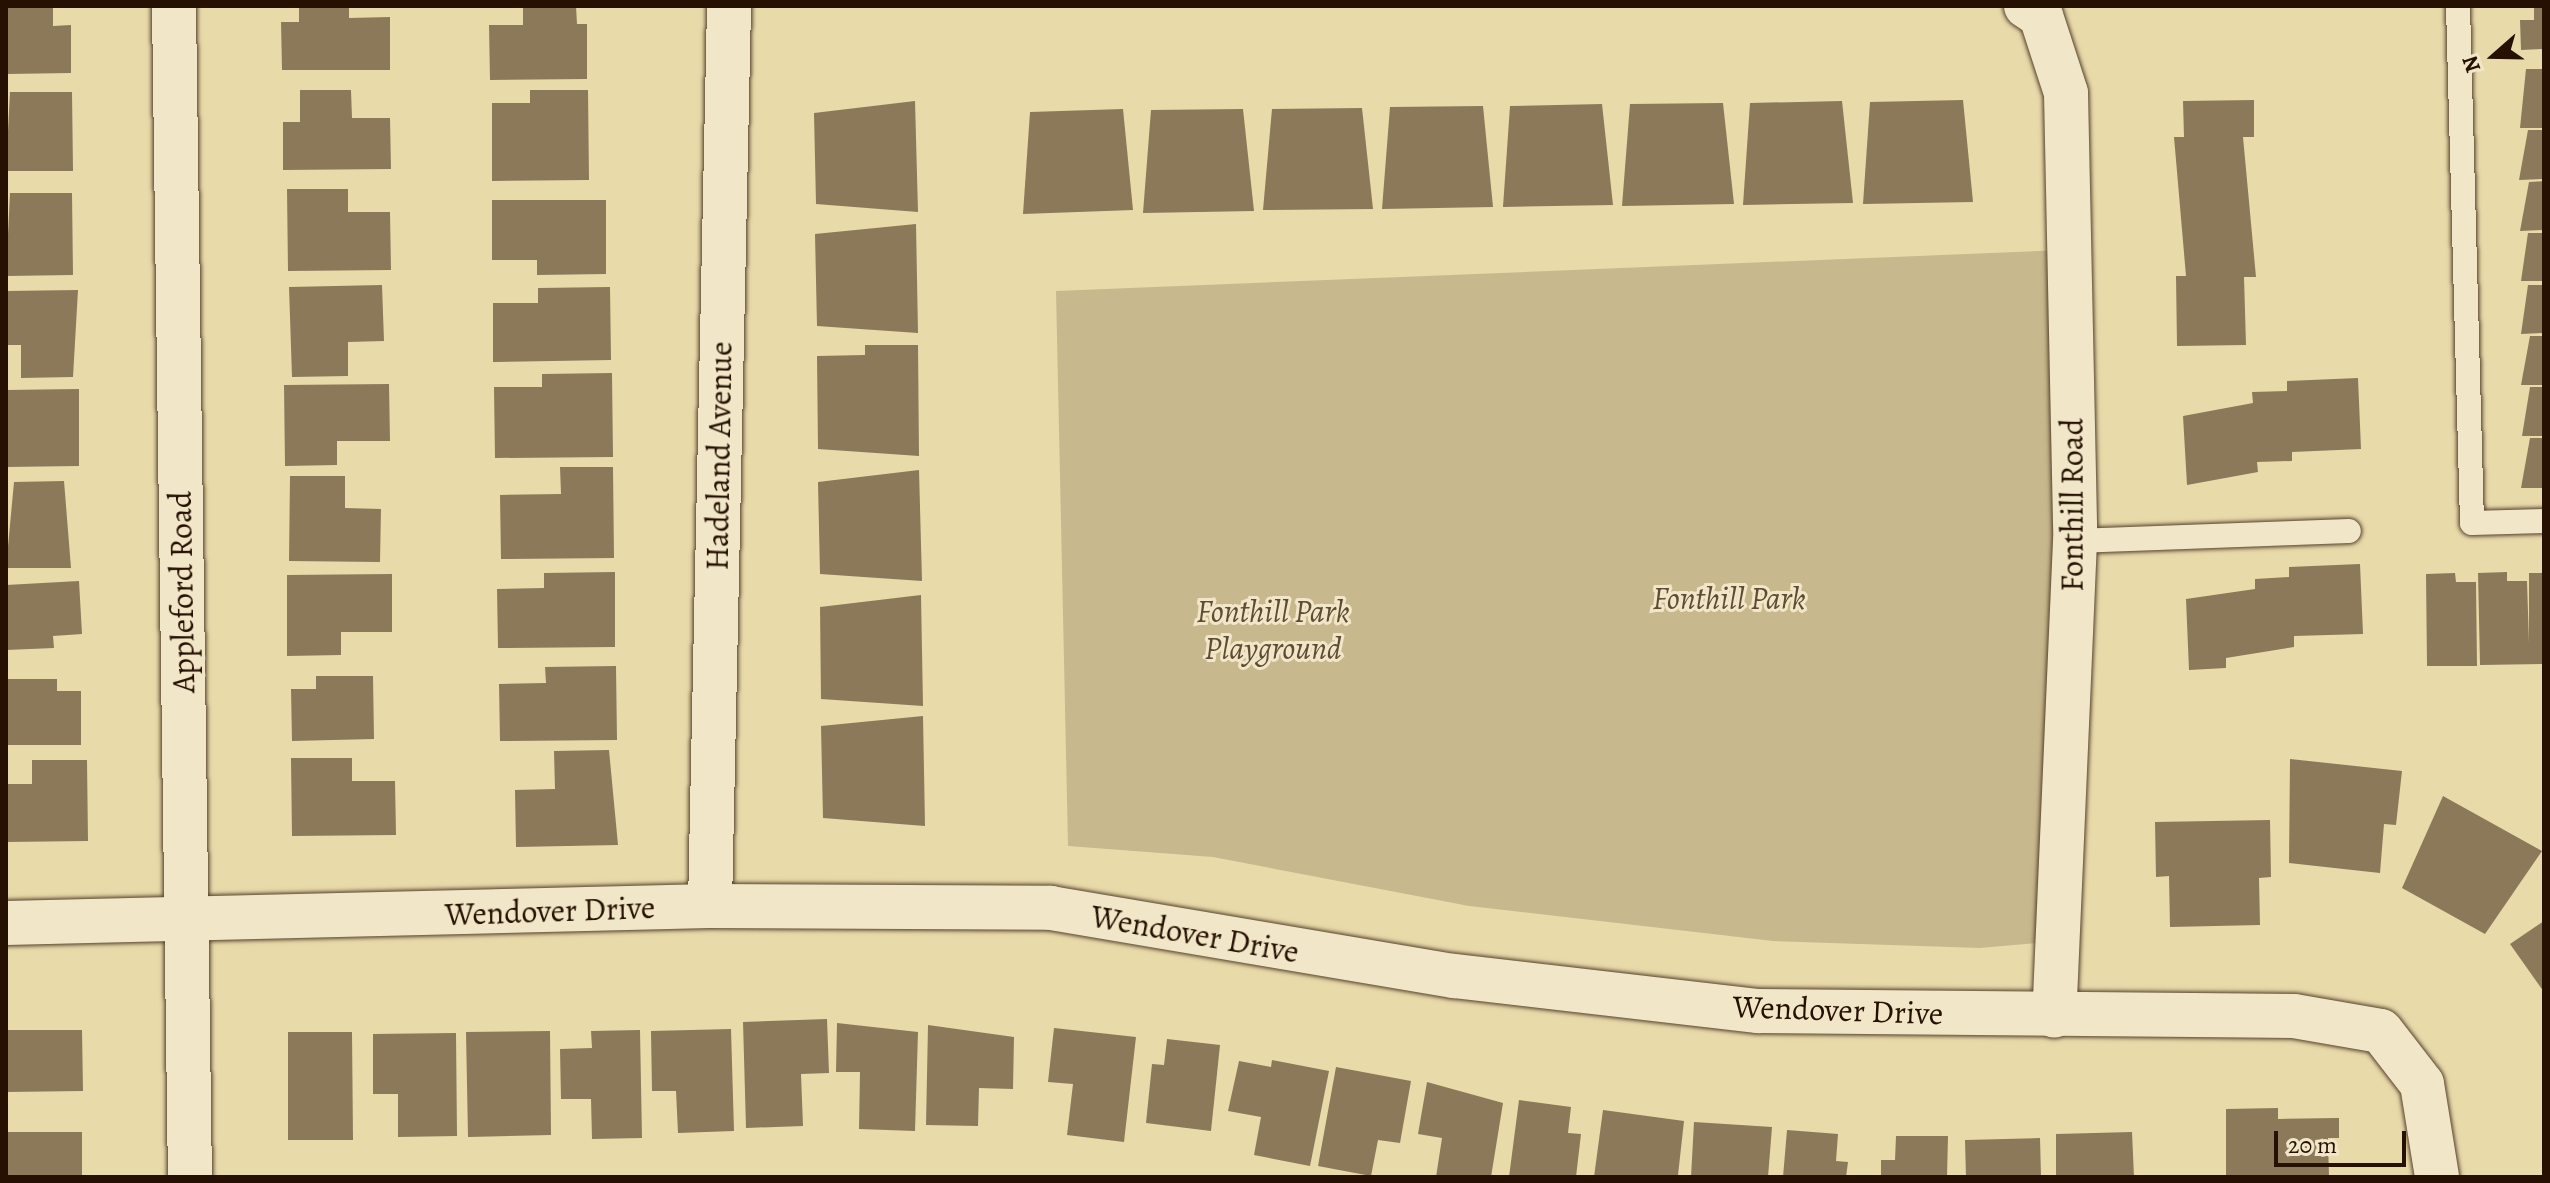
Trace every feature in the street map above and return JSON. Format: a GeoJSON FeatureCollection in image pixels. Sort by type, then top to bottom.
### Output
{"type":"FeatureCollection","features":[{"type":"Feature","properties":{"kind":"street","name":"Appleford Road"},"geometry":{"type":"LineString","coordinates":[[174,6],[190,1177]]}},
{"type":"Feature","properties":{"kind":"street","name":"Hadeland Avenue"},"geometry":{"type":"LineString","coordinates":[[710,906],[729,6]]}},
{"type":"Feature","properties":{"kind":"street","name":"Fonthill Road"},"geometry":{"type":"LineString","coordinates":[[2026,6],[2041,16],[2066,93],[2075,541],[2054,1016]]}},
{"type":"Feature","properties":{"kind":"street","name":"Wendover Drive"},"geometry":{"type":"LineString","coordinates":[[6,923],[710,906],[1051,908],[1454,976],[1758,1011],[2294,1016],[2381,1031],[2422,1084],[2437,1177]]}},
{"type":"Feature","properties":{"kind":"lane"},"geometry":{"type":"LineString","coordinates":[[2458,6],[2472,523],[2544,521]]}},
{"type":"Feature","properties":{"kind":"lane"},"geometry":{"type":"LineString","coordinates":[[2075,541],[2349,531]]}},
{"type":"Feature","properties":{"kind":"green space","name":"Fonthill Park"},"geometry":{"type":"Polygon","coordinates":[[[2065,250],[2064,913],[2036,943],[1980,948],[1773,941],[1469,906],[1213,857],[1068,846],[1056,291],[2065,250]]]}},
{"type":"Feature","properties":{"kind":"building"},"geometry":{"type":"Polygon","coordinates":[[[6,6],[53,6],[53,26],[71,25],[71,73],[6,74],[6,6]]]}},
{"type":"Feature","properties":{"kind":"building"},"geometry":{"type":"Polygon","coordinates":[[[299,6],[349,6],[349,18],[390,17],[390,70],[282,70],[281,22],[299,22],[299,6]]]}},
{"type":"Feature","properties":{"kind":"building"},"geometry":{"type":"Polygon","coordinates":[[[523,6],[576,6],[577,24],[587,24],[587,79],[490,80],[489,25],[523,25],[523,6]]]}},
{"type":"Feature","properties":{"kind":"building"},"geometry":{"type":"Polygon","coordinates":[[[2534,6],[2544,6],[2544,49],[2521,50],[2520,20],[2534,20],[2534,6]]]}},
{"type":"Feature","properties":{"kind":"building"},"geometry":{"type":"Polygon","coordinates":[[[2526,69],[2544,69],[2544,128],[2520,128],[2526,69]]]}},
{"type":"Feature","properties":{"kind":"building"},"geometry":{"type":"Polygon","coordinates":[[[300,90],[351,90],[352,118],[390,118],[391,169],[283,170],[283,122],[300,122],[300,90]]]}},
{"type":"Feature","properties":{"kind":"building"},"geometry":{"type":"Polygon","coordinates":[[[530,90],[588,90],[589,180],[492,181],[492,103],[530,103],[530,90]]]}},
{"type":"Feature","properties":{"kind":"building"},"geometry":{"type":"Polygon","coordinates":[[[10,92],[72,92],[73,171],[6,171],[10,92]]]}},
{"type":"Feature","properties":{"kind":"building"},"geometry":{"type":"Polygon","coordinates":[[[1963,100],[1973,202],[1863,204],[1870,102],[1963,100]]]}},
{"type":"Feature","properties":{"kind":"building"},"geometry":{"type":"Polygon","coordinates":[[[2254,100],[2254,137],[2243,137],[2256,277],[2244,277],[2246,345],[2177,346],[2176,276],[2186,276],[2174,137],[2184,137],[2183,101],[2254,100]]]}},
{"type":"Feature","properties":{"kind":"building"},"geometry":{"type":"Polygon","coordinates":[[[915,101],[918,212],[816,204],[814,113],[915,101]]]}},
{"type":"Feature","properties":{"kind":"building"},"geometry":{"type":"Polygon","coordinates":[[[1842,101],[1853,203],[1743,205],[1750,103],[1842,101]]]}},
{"type":"Feature","properties":{"kind":"building"},"geometry":{"type":"Polygon","coordinates":[[[1723,103],[1734,204],[1622,206],[1630,104],[1723,103]]]}},
{"type":"Feature","properties":{"kind":"building"},"geometry":{"type":"Polygon","coordinates":[[[1602,104],[1613,205],[1503,207],[1510,106],[1602,104]]]}},
{"type":"Feature","properties":{"kind":"building"},"geometry":{"type":"Polygon","coordinates":[[[1483,106],[1493,207],[1382,209],[1390,107],[1483,106]]]}},
{"type":"Feature","properties":{"kind":"building"},"geometry":{"type":"Polygon","coordinates":[[[1362,108],[1373,209],[1263,210],[1272,109],[1362,108]]]}},
{"type":"Feature","properties":{"kind":"building"},"geometry":{"type":"Polygon","coordinates":[[[1123,109],[1133,210],[1023,214],[1030,112],[1123,109]]]}},
{"type":"Feature","properties":{"kind":"building"},"geometry":{"type":"Polygon","coordinates":[[[1243,109],[1254,211],[1143,213],[1151,110],[1243,109]]]}},
{"type":"Feature","properties":{"kind":"building"},"geometry":{"type":"Polygon","coordinates":[[[2528,130],[2544,130],[2544,179],[2519,180],[2528,130]]]}},
{"type":"Feature","properties":{"kind":"building"},"geometry":{"type":"Polygon","coordinates":[[[2544,181],[2544,230],[2520,231],[2529,182],[2544,181]]]}},
{"type":"Feature","properties":{"kind":"building"},"geometry":{"type":"Polygon","coordinates":[[[287,189],[348,189],[348,212],[390,212],[391,270],[288,271],[287,189]]]}},
{"type":"Feature","properties":{"kind":"building"},"geometry":{"type":"Polygon","coordinates":[[[10,193],[72,193],[73,275],[6,276],[10,193]]]}},
{"type":"Feature","properties":{"kind":"building"},"geometry":{"type":"Polygon","coordinates":[[[492,200],[606,200],[606,274],[537,275],[537,260],[492,260],[492,200]]]}},
{"type":"Feature","properties":{"kind":"building"},"geometry":{"type":"Polygon","coordinates":[[[916,224],[918,333],[817,326],[815,234],[916,224]]]}},
{"type":"Feature","properties":{"kind":"building"},"geometry":{"type":"Polygon","coordinates":[[[2528,233],[2544,233],[2544,281],[2521,281],[2528,233]]]}},
{"type":"Feature","properties":{"kind":"building"},"geometry":{"type":"Polygon","coordinates":[[[382,285],[384,341],[348,342],[348,376],[292,377],[289,287],[382,285]]]}},
{"type":"Feature","properties":{"kind":"building"},"geometry":{"type":"Polygon","coordinates":[[[2528,285],[2544,285],[2544,333],[2521,334],[2528,285]]]}},
{"type":"Feature","properties":{"kind":"building"},"geometry":{"type":"Polygon","coordinates":[[[610,287],[611,360],[493,362],[493,303],[538,303],[538,288],[610,287]]]}},
{"type":"Feature","properties":{"kind":"building"},"geometry":{"type":"Polygon","coordinates":[[[78,290],[73,377],[21,378],[21,345],[6,345],[6,291],[78,290]]]}},
{"type":"Feature","properties":{"kind":"building"},"geometry":{"type":"Polygon","coordinates":[[[2530,336],[2544,336],[2544,385],[2521,385],[2530,336]]]}},
{"type":"Feature","properties":{"kind":"building"},"geometry":{"type":"Polygon","coordinates":[[[865,345],[918,345],[919,456],[818,449],[817,356],[865,355],[865,345]]]}},
{"type":"Feature","properties":{"kind":"building"},"geometry":{"type":"Polygon","coordinates":[[[612,373],[613,457],[495,458],[494,387],[542,387],[542,374],[612,373]]]}},
{"type":"Feature","properties":{"kind":"building"},"geometry":{"type":"Polygon","coordinates":[[[2358,378],[2361,449],[2292,452],[2292,461],[2257,462],[2258,472],[2187,485],[2183,416],[2253,403],[2252,392],[2287,391],[2287,381],[2358,378]]]}},
{"type":"Feature","properties":{"kind":"building"},"geometry":{"type":"Polygon","coordinates":[[[389,384],[390,441],[337,441],[337,465],[285,466],[284,385],[389,384]]]}},
{"type":"Feature","properties":{"kind":"building"},"geometry":{"type":"Polygon","coordinates":[[[2530,387],[2544,387],[2544,436],[2522,436],[2530,387]]]}},
{"type":"Feature","properties":{"kind":"building"},"geometry":{"type":"Polygon","coordinates":[[[79,389],[79,466],[6,467],[6,390],[79,389]]]}},
{"type":"Feature","properties":{"kind":"building"},"geometry":{"type":"Polygon","coordinates":[[[2530,438],[2544,438],[2544,488],[2521,488],[2530,438]]]}},
{"type":"Feature","properties":{"kind":"building"},"geometry":{"type":"Polygon","coordinates":[[[560,467],[613,467],[614,558],[501,559],[500,495],[561,494],[560,467]]]}},
{"type":"Feature","properties":{"kind":"building"},"geometry":{"type":"Polygon","coordinates":[[[919,470],[922,581],[820,574],[818,482],[919,470]]]}},
{"type":"Feature","properties":{"kind":"building"},"geometry":{"type":"Polygon","coordinates":[[[290,476],[345,476],[345,508],[381,509],[380,562],[289,561],[290,476]]]}},
{"type":"Feature","properties":{"kind":"building"},"geometry":{"type":"Polygon","coordinates":[[[64,481],[71,568],[6,568],[14,482],[64,481]]]}},
{"type":"Feature","properties":{"kind":"building"},"geometry":{"type":"Polygon","coordinates":[[[2360,564],[2363,634],[2294,636],[2294,647],[2226,658],[2226,668],[2189,670],[2186,599],[2255,589],[2255,579],[2289,577],[2289,567],[2360,564]]]}},
{"type":"Feature","properties":{"kind":"building"},"geometry":{"type":"Polygon","coordinates":[[[615,572],[615,647],[498,648],[497,589],[544,588],[544,573],[615,572]]]}},
{"type":"Feature","properties":{"kind":"building"},"geometry":{"type":"Polygon","coordinates":[[[2507,572],[2507,581],[2527,581],[2529,643],[2529,573],[2544,573],[2544,664],[2480,665],[2478,573],[2507,572]]]}},
{"type":"Feature","properties":{"kind":"building"},"geometry":{"type":"Polygon","coordinates":[[[2455,573],[2456,582],[2476,582],[2477,666],[2427,666],[2426,574],[2455,573]]]}},
{"type":"Feature","properties":{"kind":"building"},"geometry":{"type":"Polygon","coordinates":[[[392,574],[392,632],[341,632],[341,655],[287,656],[287,575],[392,574]]]}},
{"type":"Feature","properties":{"kind":"building"},"geometry":{"type":"Polygon","coordinates":[[[79,581],[82,634],[53,636],[54,648],[6,650],[6,585],[79,581]]]}},
{"type":"Feature","properties":{"kind":"building"},"geometry":{"type":"Polygon","coordinates":[[[921,595],[923,706],[821,699],[820,607],[921,595]]]}},
{"type":"Feature","properties":{"kind":"building"},"geometry":{"type":"Polygon","coordinates":[[[616,666],[617,740],[500,741],[499,684],[546,683],[545,667],[616,666]]]}},
{"type":"Feature","properties":{"kind":"building"},"geometry":{"type":"Polygon","coordinates":[[[316,676],[373,676],[374,739],[292,741],[291,689],[316,689],[316,676]]]}},
{"type":"Feature","properties":{"kind":"building"},"geometry":{"type":"Polygon","coordinates":[[[6,679],[57,679],[57,691],[81,691],[81,745],[6,745],[6,679]]]}},
{"type":"Feature","properties":{"kind":"building"},"geometry":{"type":"Polygon","coordinates":[[[923,716],[925,826],[823,818],[821,726],[923,716]]]}},
{"type":"Feature","properties":{"kind":"building"},"geometry":{"type":"Polygon","coordinates":[[[609,750],[618,845],[516,847],[515,790],[555,789],[554,751],[609,750]]]}},
{"type":"Feature","properties":{"kind":"building"},"geometry":{"type":"Polygon","coordinates":[[[291,758],[352,758],[352,781],[395,781],[396,835],[292,836],[291,758]]]}},
{"type":"Feature","properties":{"kind":"building"},"geometry":{"type":"Polygon","coordinates":[[[2290,759],[2402,771],[2396,825],[2384,824],[2380,873],[2289,863],[2290,759]]]}},
{"type":"Feature","properties":{"kind":"building"},"geometry":{"type":"Polygon","coordinates":[[[32,760],[87,760],[88,841],[6,842],[6,784],[32,784],[32,760]]]}},
{"type":"Feature","properties":{"kind":"building"},"geometry":{"type":"Polygon","coordinates":[[[2443,796],[2542,851],[2485,934],[2402,888],[2443,796]]]}},
{"type":"Feature","properties":{"kind":"building"},"geometry":{"type":"Polygon","coordinates":[[[2270,820],[2271,877],[2259,878],[2260,925],[2170,927],[2169,876],[2156,877],[2155,822],[2270,820]]]}},
{"type":"Feature","properties":{"kind":"building"},"geometry":{"type":"Polygon","coordinates":[[[2544,921],[2544,992],[2510,944],[2544,921]]]}},
{"type":"Feature","properties":{"kind":"building"},"geometry":{"type":"Polygon","coordinates":[[[827,1019],[829,1073],[801,1074],[803,1126],[746,1128],[743,1022],[827,1019]]]}},
{"type":"Feature","properties":{"kind":"building"},"geometry":{"type":"Polygon","coordinates":[[[837,1023],[918,1032],[915,1131],[859,1129],[860,1072],[836,1072],[837,1023]]]}},
{"type":"Feature","properties":{"kind":"building"},"geometry":{"type":"Polygon","coordinates":[[[928,1025],[1014,1037],[1013,1089],[979,1088],[978,1126],[926,1125],[928,1025]]]}},
{"type":"Feature","properties":{"kind":"building"},"geometry":{"type":"Polygon","coordinates":[[[1054,1028],[1136,1037],[1124,1142],[1067,1135],[1073,1084],[1048,1082],[1054,1028]]]}},
{"type":"Feature","properties":{"kind":"building"},"geometry":{"type":"Polygon","coordinates":[[[731,1029],[734,1131],[678,1133],[676,1091],[652,1091],[651,1031],[731,1029]]]}},
{"type":"Feature","properties":{"kind":"building"},"geometry":{"type":"Polygon","coordinates":[[[6,1030],[82,1030],[83,1091],[6,1092],[6,1030]]]}},
{"type":"Feature","properties":{"kind":"building"},"geometry":{"type":"Polygon","coordinates":[[[640,1030],[642,1138],[592,1139],[591,1099],[561,1099],[560,1049],[592,1048],[591,1031],[640,1030]]]}},
{"type":"Feature","properties":{"kind":"building"},"geometry":{"type":"Polygon","coordinates":[[[550,1031],[551,1135],[468,1137],[466,1032],[550,1031]]]}},
{"type":"Feature","properties":{"kind":"building"},"geometry":{"type":"Polygon","coordinates":[[[288,1032],[352,1032],[353,1140],[288,1140],[288,1032]]]}},
{"type":"Feature","properties":{"kind":"building"},"geometry":{"type":"Polygon","coordinates":[[[456,1033],[457,1136],[398,1137],[398,1094],[373,1094],[373,1034],[456,1033]]]}},
{"type":"Feature","properties":{"kind":"building"},"geometry":{"type":"Polygon","coordinates":[[[1167,1039],[1220,1045],[1211,1131],[1146,1123],[1152,1064],[1164,1065],[1167,1039]]]}},
{"type":"Feature","properties":{"kind":"building"},"geometry":{"type":"Polygon","coordinates":[[[1272,1060],[1329,1071],[1310,1166],[1254,1155],[1261,1117],[1228,1111],[1239,1061],[1271,1067],[1272,1060]]]}},
{"type":"Feature","properties":{"kind":"building"},"geometry":{"type":"Polygon","coordinates":[[[1336,1067],[1411,1081],[1400,1143],[1378,1140],[1371,1176],[1318,1166],[1336,1067]]]}},
{"type":"Feature","properties":{"kind":"building"},"geometry":{"type":"Polygon","coordinates":[[[1427,1082],[1503,1103],[1491,1177],[1436,1177],[1442,1138],[1418,1134],[1427,1082]]]}},
{"type":"Feature","properties":{"kind":"building"},"geometry":{"type":"Polygon","coordinates":[[[1519,1100],[1571,1107],[1568,1133],[1581,1134],[1576,1177],[1509,1177],[1519,1100]]]}},
{"type":"Feature","properties":{"kind":"building"},"geometry":{"type":"Polygon","coordinates":[[[2278,1108],[2278,1119],[2339,1118],[2339,1138],[2328,1138],[2329,1177],[2226,1177],[2226,1109],[2278,1108]]]}},
{"type":"Feature","properties":{"kind":"building"},"geometry":{"type":"Polygon","coordinates":[[[1603,1110],[1684,1121],[1678,1175],[1594,1177],[1603,1110]]]}},
{"type":"Feature","properties":{"kind":"building"},"geometry":{"type":"Polygon","coordinates":[[[1694,1122],[1772,1127],[1768,1177],[1691,1177],[1694,1122]]]}},
{"type":"Feature","properties":{"kind":"building"},"geometry":{"type":"Polygon","coordinates":[[[1787,1130],[1838,1134],[1836,1161],[1848,1162],[1846,1177],[1783,1177],[1787,1130]]]}},
{"type":"Feature","properties":{"kind":"building"},"geometry":{"type":"Polygon","coordinates":[[[6,1132],[82,1132],[82,1177],[6,1177],[6,1132]]]}},
{"type":"Feature","properties":{"kind":"building"},"geometry":{"type":"Polygon","coordinates":[[[2132,1132],[2134,1177],[2056,1177],[2056,1134],[2132,1132]]]}},
{"type":"Feature","properties":{"kind":"building"},"geometry":{"type":"Polygon","coordinates":[[[1896,1136],[1948,1136],[1947,1177],[1881,1177],[1881,1160],[1895,1160],[1896,1136]]]}},
{"type":"Feature","properties":{"kind":"building"},"geometry":{"type":"Polygon","coordinates":[[[2040,1138],[2041,1177],[1966,1177],[1965,1140],[2040,1138]]]}},
{"type":"Feature","properties":{"kind":"park label","name":"Fonthill Park Playground"},"geometry":{"type":"Point","coordinates":[1273,630]}}]}
